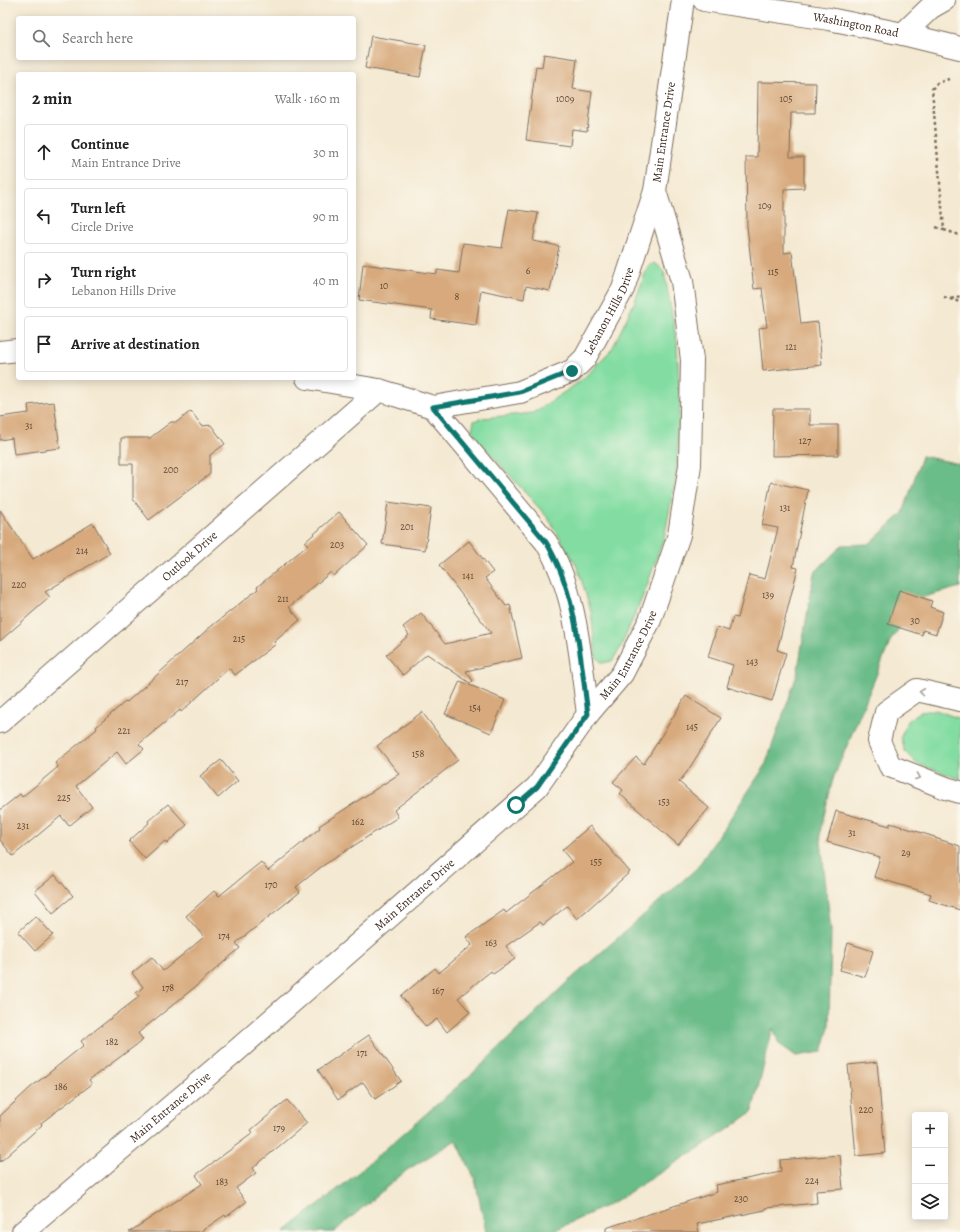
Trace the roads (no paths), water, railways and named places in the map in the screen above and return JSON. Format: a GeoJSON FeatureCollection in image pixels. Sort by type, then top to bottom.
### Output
{"type":"FeatureCollection","features":[{"type":"Feature","properties":{"kind":"street","name":"Main Entrance Drive"},"geometry":{"type":"LineString","coordinates":[[23,1232],[235,1052],[537,787],[588,714],[622,674],[650,620],[679,535],[690,465],[692,360],[682,281],[655,191],[683,0]]}},
{"type":"Feature","properties":{"kind":"street","name":"Washington Road"},"geometry":{"type":"LineString","coordinates":[[704,0],[829,20],[902,34],[960,48]]}},
{"type":"Feature","properties":{"kind":"street"},"geometry":{"type":"LineString","coordinates":[[902,34],[930,8],[944,0]]}},
{"type":"Feature","properties":{"kind":"street","name":"Lebanon Hills Drive"},"geometry":{"type":"LineString","coordinates":[[319,380],[379,390],[433,407],[520,392],[572,371],[585,358],[623,289],[655,191]]}},
{"type":"Feature","properties":{"kind":"street"},"geometry":{"type":"LineString","coordinates":[[0,352],[16,350]]}},
{"type":"Feature","properties":{"kind":"street","name":"Outlook Drive"},"geometry":{"type":"LineString","coordinates":[[0,722],[379,390]]}},
{"type":"Feature","properties":{"kind":"street"},"geometry":{"type":"LineString","coordinates":[[433,407],[546,542],[554,555],[574,615],[588,714]]}},
{"type":"Feature","properties":{"kind":"street"},"geometry":{"type":"LineString","coordinates":[[960,700],[916,690],[886,712],[879,741],[890,766],[960,792]]}}]}
